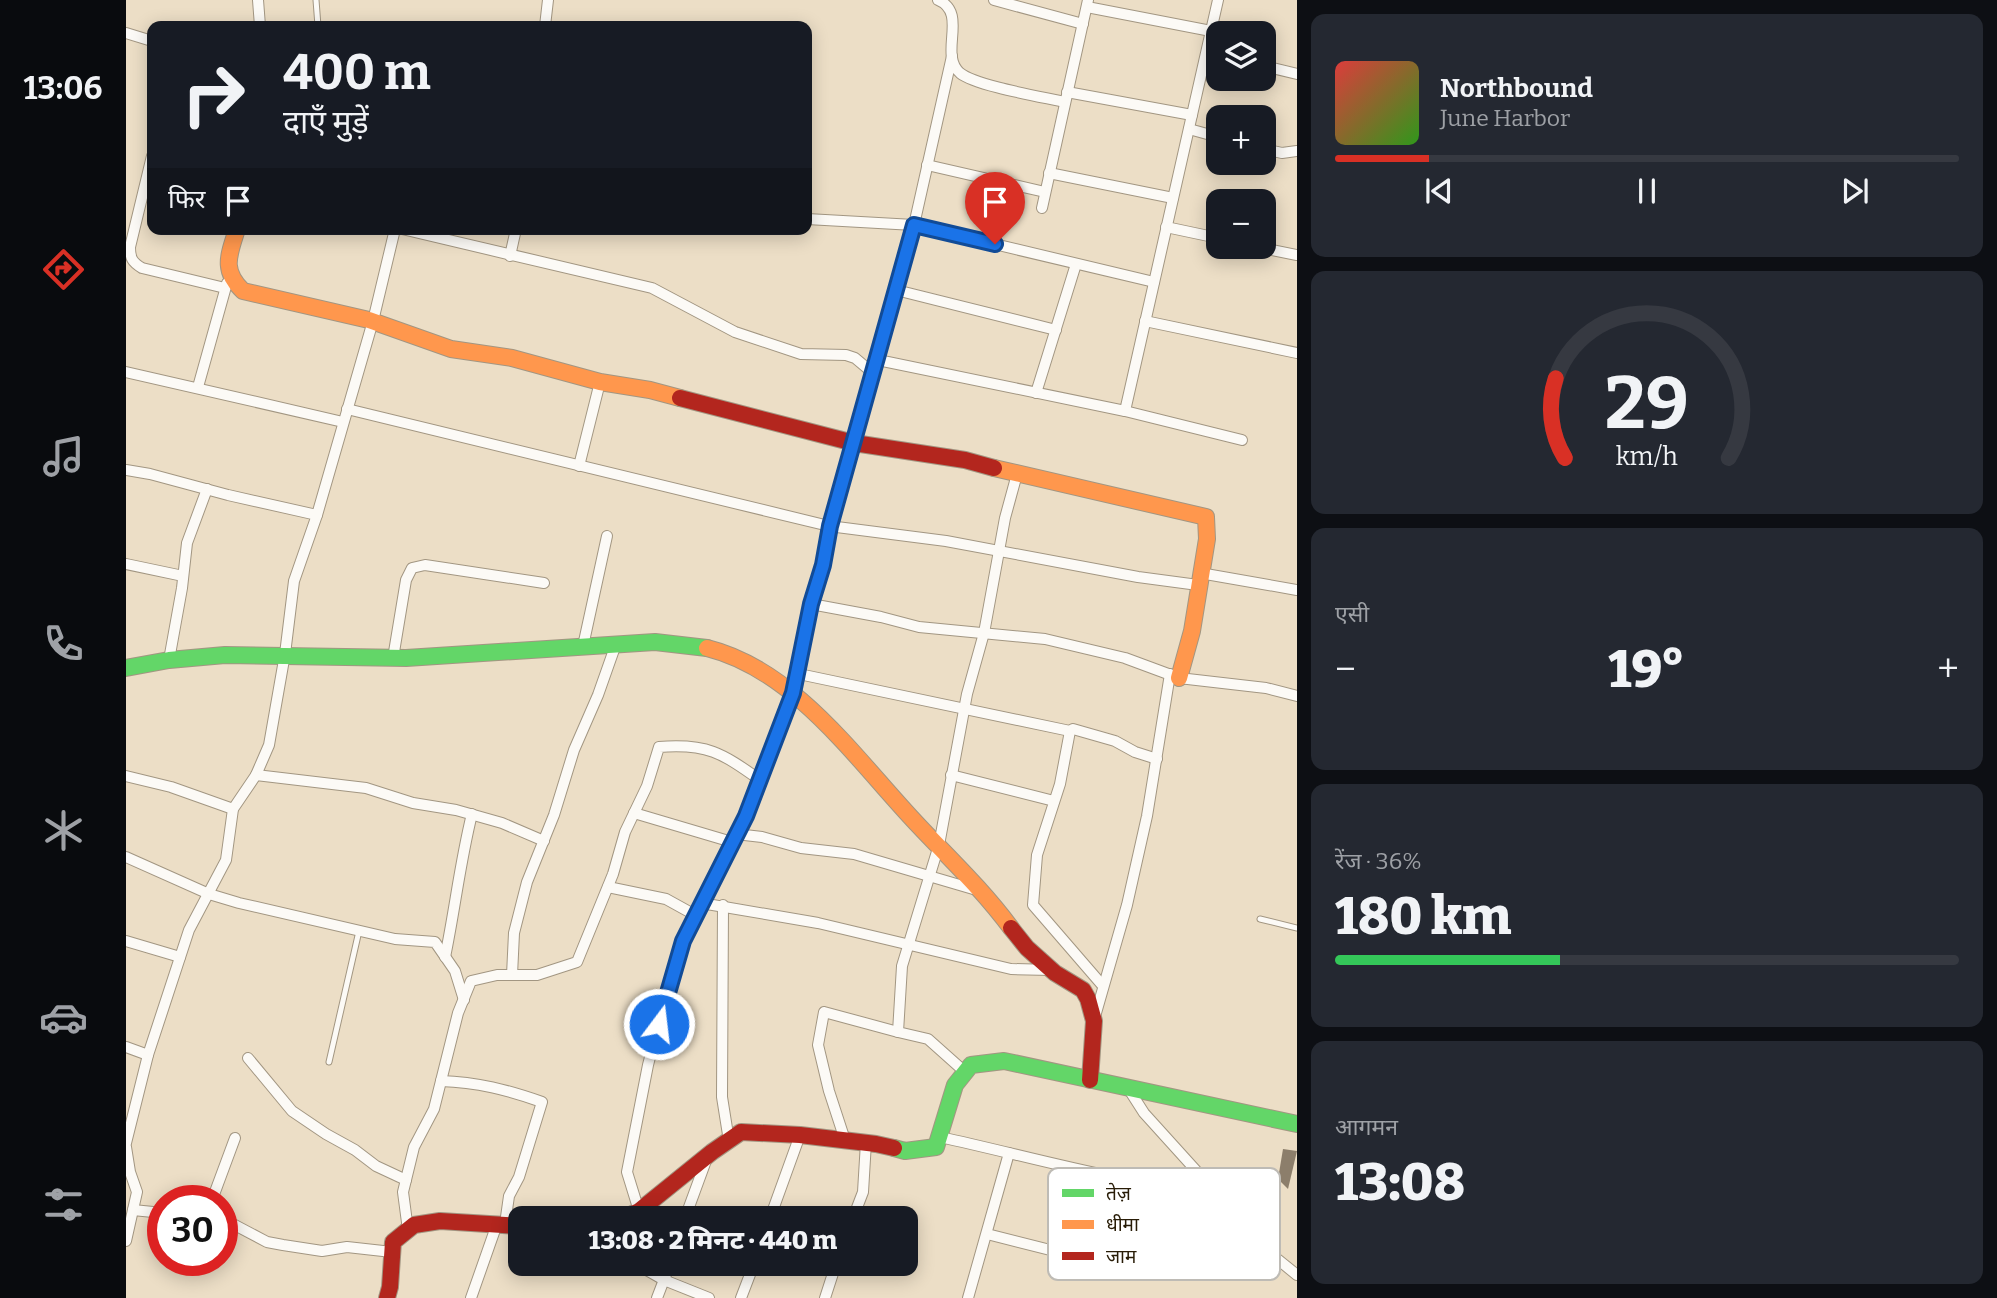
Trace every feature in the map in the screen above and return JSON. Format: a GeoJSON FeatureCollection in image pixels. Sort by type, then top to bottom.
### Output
{"type":"FeatureCollection","features":[{"type":"Feature","properties":{"kind":"street"},"geometry":{"type":"LineString","coordinates":[[258,0],[260,21]]}},
{"type":"Feature","properties":{"kind":"street"},"geometry":{"type":"LineString","coordinates":[[546,21],[548,0]]}},
{"type":"Feature","properties":{"kind":"street"},"geometry":{"type":"LineString","coordinates":[[994,0],[1083,24]]}},
{"type":"Feature","properties":{"kind":"street"},"geometry":{"type":"LineString","coordinates":[[1213,21],[1218,0]]}},
{"type":"Feature","properties":{"kind":"street"},"geometry":{"type":"LineString","coordinates":[[630,1206],[627,1171],[648,1065],[683,941],[760,780],[799,674],[811,604],[823,565],[830,526],[914,225],[952,56],[953,16],[942,1]]}},
{"type":"Feature","properties":{"kind":"street"},"geometry":{"type":"LineString","coordinates":[[1042,208],[1088,3],[1206,30]]}},
{"type":"Feature","properties":{"kind":"street"},"geometry":{"type":"LineString","coordinates":[[126,33],[147,39]]}},
{"type":"Feature","properties":{"kind":"street"},"geometry":{"type":"LineString","coordinates":[[952,56],[959,72],[970,79],[1066,97],[1192,115]]}},
{"type":"Feature","properties":{"kind":"street"},"geometry":{"type":"LineString","coordinates":[[1276,68],[1297,74]]}},
{"type":"Feature","properties":{"kind":"street"},"geometry":{"type":"LineString","coordinates":[[1125,411],[1192,115],[1206,71]]}},
{"type":"Feature","properties":{"kind":"street"},"geometry":{"type":"LineString","coordinates":[[1189,129],[1206,133]]}},
{"type":"Feature","properties":{"kind":"street"},"geometry":{"type":"LineString","coordinates":[[1276,152],[1297,151]]}},
{"type":"Feature","properties":{"kind":"street"},"geometry":{"type":"LineString","coordinates":[[927,165],[1045,192]]}},
{"type":"Feature","properties":{"kind":"street"},"geometry":{"type":"LineString","coordinates":[[1049,173],[1173,198]]}},
{"type":"Feature","properties":{"kind":"street"},"geometry":{"type":"LineString","coordinates":[[147,177],[130,247],[133,262],[142,268],[227,283],[243,291],[373,321],[450,349],[512,358],[600,382],[650,390],[854,443],[965,460],[1206,517],[1207,539],[1192,631],[1175,676],[1127,905],[1094,1021],[1090,1080]]}},
{"type":"Feature","properties":{"kind":"street"},"geometry":{"type":"LineString","coordinates":[[812,219],[914,225],[1154,282]]}},
{"type":"Feature","properties":{"kind":"street"},"geometry":{"type":"LineString","coordinates":[[1166,228],[1206,236]]}},
{"type":"Feature","properties":{"kind":"street"},"geometry":{"type":"LineString","coordinates":[[198,387],[227,283],[230,253],[235,235]]}},
{"type":"Feature","properties":{"kind":"street"},"geometry":{"type":"LineString","coordinates":[[126,1241],[138,1192],[130,1172],[126,1145],[148,1055],[189,930],[226,860],[233,809],[256,775],[269,745],[285,654],[294,581],[317,515],[373,321],[394,235]]}},
{"type":"Feature","properties":{"kind":"street"},"geometry":{"type":"LineString","coordinates":[[426,235],[652,288],[735,332],[801,354],[846,355],[855,358],[874,374]]}},
{"type":"Feature","properties":{"kind":"street"},"geometry":{"type":"LineString","coordinates":[[510,256],[515,235]]}},
{"type":"Feature","properties":{"kind":"street"},"geometry":{"type":"LineString","coordinates":[[1276,251],[1297,255]]}},
{"type":"Feature","properties":{"kind":"street"},"geometry":{"type":"LineString","coordinates":[[1036,393],[1076,264]]}},
{"type":"Feature","properties":{"kind":"street"},"geometry":{"type":"LineString","coordinates":[[896,290],[1056,330]]}},
{"type":"Feature","properties":{"kind":"street"},"geometry":{"type":"LineString","coordinates":[[1145,321],[1297,353]]}},
{"type":"Feature","properties":{"kind":"street"},"geometry":{"type":"LineString","coordinates":[[878,360],[1125,411],[1242,440]]}},
{"type":"Feature","properties":{"kind":"street"},"geometry":{"type":"LineString","coordinates":[[126,372],[343,422]]}},
{"type":"Feature","properties":{"kind":"street"},"geometry":{"type":"LineString","coordinates":[[579,466],[600,382]]}},
{"type":"Feature","properties":{"kind":"street"},"geometry":{"type":"LineString","coordinates":[[347,409],[830,526],[946,541],[1138,577],[1199,579],[1297,590]]}},
{"type":"Feature","properties":{"kind":"street"},"geometry":{"type":"LineString","coordinates":[[126,470],[317,515]]}},
{"type":"Feature","properties":{"kind":"street"},"geometry":{"type":"LineString","coordinates":[[898,1032],[902,966],[939,845],[964,708],[984,633],[1005,518],[1017,474]]}},
{"type":"Feature","properties":{"kind":"street"},"geometry":{"type":"LineString","coordinates":[[169,660],[187,543],[207,489]]}},
{"type":"Feature","properties":{"kind":"street"},"geometry":{"type":"LineString","coordinates":[[583,646],[607,536]]}},
{"type":"Feature","properties":{"kind":"street"},"geometry":{"type":"LineString","coordinates":[[126,564],[183,576]]}},
{"type":"Feature","properties":{"kind":"street"},"geometry":{"type":"LineString","coordinates":[[394,658],[406,580],[412,568],[425,565],[544,583]]}},
{"type":"Feature","properties":{"kind":"street"},"geometry":{"type":"LineString","coordinates":[[811,604],[919,627],[1045,639],[1125,658],[1175,676],[1266,688],[1297,696]]}},
{"type":"Feature","properties":{"kind":"street"},"geometry":{"type":"LineString","coordinates":[[126,668],[169,660],[225,655],[394,658],[655,642],[695,645],[728,653],[751,664],[816,712],[918,825],[983,891],[1027,948],[1051,970],[1083,990],[1094,1021]]}},
{"type":"Feature","properties":{"kind":"street"},"geometry":{"type":"LineString","coordinates":[[512,975],[514,933],[527,882],[554,815],[574,750],[616,644]]}},
{"type":"Feature","properties":{"kind":"street"},"geometry":{"type":"LineString","coordinates":[[799,674],[1070,732],[1073,729],[1115,741],[1135,752],[1157,759]]}},
{"type":"Feature","properties":{"kind":"street"},"geometry":{"type":"LineString","coordinates":[[1070,732],[1054,801],[1037,855],[1033,905],[1103,986]]}},
{"type":"Feature","properties":{"kind":"street"},"geometry":{"type":"LineString","coordinates":[[408,1230],[403,1192],[414,1147],[434,1109],[458,1013],[471,981],[497,975],[537,975],[578,962],[659,747],[686,745],[725,755],[760,780]]}},
{"type":"Feature","properties":{"kind":"street"},"geometry":{"type":"LineString","coordinates":[[256,775],[366,788],[413,803],[472,814],[502,823],[544,841]]}},
{"type":"Feature","properties":{"kind":"street"},"geometry":{"type":"LineString","coordinates":[[951,775],[1054,801]]}},
{"type":"Feature","properties":{"kind":"street"},"geometry":{"type":"LineString","coordinates":[[126,776],[171,787],[233,809]]}},
{"type":"Feature","properties":{"kind":"street"},"geometry":{"type":"LineString","coordinates":[[634,813],[734,838],[762,837],[801,848],[854,853],[983,891]]}},
{"type":"Feature","properties":{"kind":"street"},"geometry":{"type":"LineString","coordinates":[[446,957],[460,862],[472,814]]}},
{"type":"Feature","properties":{"kind":"street"},"geometry":{"type":"LineString","coordinates":[[126,857],[209,894],[239,904],[395,939],[435,942],[455,971],[464,1000]]}},
{"type":"Feature","properties":{"kind":"street"},"geometry":{"type":"LineString","coordinates":[[608,887],[666,899],[695,915]]}},
{"type":"Feature","properties":{"kind":"street"},"geometry":{"type":"LineString","coordinates":[[701,903],[818,923],[1011,969],[1051,970]]}},
{"type":"Feature","properties":{"kind":"street"},"geometry":{"type":"LineString","coordinates":[[723,905],[722,1097],[729,1141]]}},
{"type":"Feature","properties":{"kind":"street"},"geometry":{"type":"LineString","coordinates":[[126,940],[180,957]]}},
{"type":"Feature","properties":{"kind":"street"},"geometry":{"type":"LineString","coordinates":[[845,1140],[818,1045],[824,1012],[928,1039],[965,1072]]}},
{"type":"Feature","properties":{"kind":"street"},"geometry":{"type":"LineString","coordinates":[[126,1047],[148,1055]]}},
{"type":"Feature","properties":{"kind":"street"},"geometry":{"type":"LineString","coordinates":[[248,1058],[299,1116],[376,1166],[406,1180]]}},
{"type":"Feature","properties":{"kind":"street"},"geometry":{"type":"LineString","coordinates":[[643,1206],[741,1132],[866,1142],[905,1151],[936,1147],[955,1085],[971,1065],[1004,1061],[1297,1124]]}},
{"type":"Feature","properties":{"kind":"street"},"geometry":{"type":"LineString","coordinates":[[442,1081],[469,1082],[505,1089],[542,1102],[519,1177],[509,1196],[507,1224],[471,1298]]}},
{"type":"Feature","properties":{"kind":"street"},"geometry":{"type":"LineString","coordinates":[[1128,1088],[1144,1113],[1193,1168]]}},
{"type":"Feature","properties":{"kind":"street"},"geometry":{"type":"LineString","coordinates":[[774,1206],[800,1135]]}},
{"type":"Feature","properties":{"kind":"street"},"geometry":{"type":"LineString","coordinates":[[940,1137],[1070,1168]]}},
{"type":"Feature","properties":{"kind":"street"},"geometry":{"type":"LineString","coordinates":[[217,1185],[234,1138]]}},
{"type":"Feature","properties":{"kind":"street"},"geometry":{"type":"LineString","coordinates":[[858,1206],[863,1192],[866,1142]]}},
{"type":"Feature","properties":{"kind":"street"},"geometry":{"type":"LineString","coordinates":[[968,1298],[1009,1153]]}},
{"type":"Feature","properties":{"kind":"street"},"geometry":{"type":"LineString","coordinates":[[689,1206],[708,1155]]}},
{"type":"Feature","properties":{"kind":"street"},"geometry":{"type":"LineString","coordinates":[[133,1210],[147,1211]]}},
{"type":"Feature","properties":{"kind":"street"},"geometry":{"type":"LineString","coordinates":[[387,1298],[393,1242],[414,1225],[440,1221],[507,1224]]}},
{"type":"Feature","properties":{"kind":"street"},"geometry":{"type":"LineString","coordinates":[[238,1227],[267,1242],[283,1245],[322,1251],[347,1247],[392,1252]]}},
{"type":"Feature","properties":{"kind":"street"},"geometry":{"type":"LineString","coordinates":[[987,1234],[1048,1249]]}},
{"type":"Feature","properties":{"kind":"street"},"geometry":{"type":"LineString","coordinates":[[1280,1261],[1297,1275]]}},
{"type":"Feature","properties":{"kind":"street"},"geometry":{"type":"LineString","coordinates":[[657,1276],[709,1298]]}},
{"type":"Feature","properties":{"kind":"street"},"geometry":{"type":"LineString","coordinates":[[657,1298],[666,1276]]}},
{"type":"Feature","properties":{"kind":"street"},"geometry":{"type":"LineString","coordinates":[[741,1298],[749,1276]]}},
{"type":"Feature","properties":{"kind":"street"},"geometry":{"type":"LineString","coordinates":[[825,1298],[832,1276]]}},
{"type":"Feature","properties":{"kind":"lane"},"geometry":{"type":"LineString","coordinates":[[316,0],[318,21]]}},
{"type":"Feature","properties":{"kind":"lane"},"geometry":{"type":"LineString","coordinates":[[1260,919],[1297,928]]}},
{"type":"Feature","properties":{"kind":"lane"},"geometry":{"type":"LineString","coordinates":[[329,1062],[359,931]]}},
{"type":"Feature","properties":{"kind":"building"},"geometry":{"type":"Polygon","coordinates":[[[1283,1149],[1297,1151],[1288,1189],[1280,1181],[1283,1149]]]}},
{"type":"Feature","properties":{"kind":"traffic: fast"},"geometry":{"type":"LineString","coordinates":[[126,668],[169,660],[225,655],[406,658],[655,642],[707,648]]}},
{"type":"Feature","properties":{"kind":"traffic: fast"},"geometry":{"type":"LineString","coordinates":[[894,1148],[905,1151],[936,1147],[955,1085],[971,1065],[1004,1061],[1297,1124]]}},
{"type":"Feature","properties":{"kind":"traffic: slow"},"geometry":{"type":"LineString","coordinates":[[235,235],[229,269],[243,291],[369,320],[451,349],[512,358],[600,382],[680,398]]}},
{"type":"Feature","properties":{"kind":"traffic: slow"},"geometry":{"type":"LineString","coordinates":[[994,468],[1206,517],[1207,539],[1192,631],[1179,678]]}},
{"type":"Feature","properties":{"kind":"traffic: slow"},"geometry":{"type":"LineString","coordinates":[[707,648],[739,659],[769,676],[797,697],[848,747],[978,888],[1011,928]]}},
{"type":"Feature","properties":{"kind":"traffic: jam"},"geometry":{"type":"LineString","coordinates":[[680,398],[854,443],[965,460],[994,468]]}},
{"type":"Feature","properties":{"kind":"traffic: jam"},"geometry":{"type":"LineString","coordinates":[[1011,928],[1027,948],[1055,973],[1083,990],[1088,999],[1094,1021],[1090,1080]]}},
{"type":"Feature","properties":{"kind":"traffic: jam"},"geometry":{"type":"LineString","coordinates":[[645,1206],[741,1132],[800,1135],[894,1148]]}},
{"type":"Feature","properties":{"kind":"traffic: jam"},"geometry":{"type":"LineString","coordinates":[[387,1298],[393,1242],[414,1225],[440,1221],[508,1225]]}},
{"type":"Feature","properties":{"kind":"route"},"geometry":{"type":"LineString","coordinates":[[659,1024],[683,941],[746,816],[793,693],[830,526],[914,225],[995,244]]}}]}
